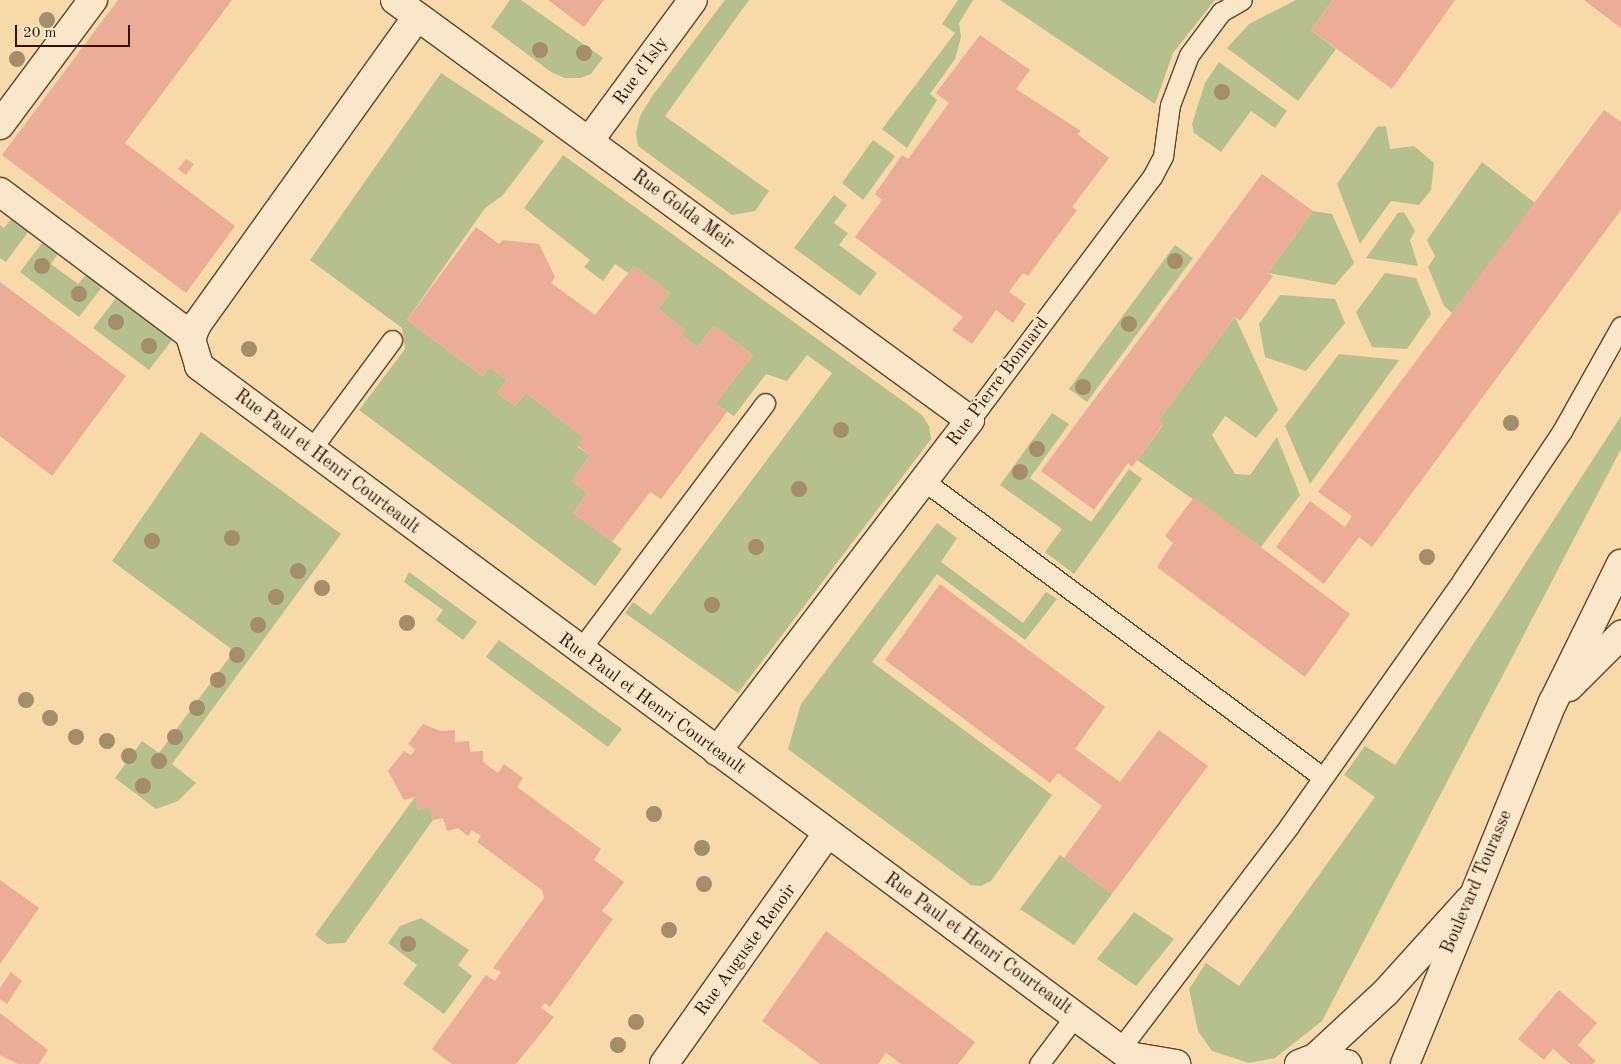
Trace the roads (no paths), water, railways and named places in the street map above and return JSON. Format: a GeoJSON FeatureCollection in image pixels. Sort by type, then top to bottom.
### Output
{"type":"FeatureCollection","features":[{"type":"Feature","properties":{"kind":"street"},"geometry":{"type":"LineString","coordinates":[[0,125],[93,0]]}},
{"type":"Feature","properties":{"kind":"street","name":"Rue Golda Meir"},"geometry":{"type":"LineString","coordinates":[[395,0],[970,420]]}},
{"type":"Feature","properties":{"kind":"street","name":"Rue d'Isly"},"geometry":{"type":"LineString","coordinates":[[588,142],[693,0]]}},
{"type":"Feature","properties":{"kind":"street"},"geometry":{"type":"LineString","coordinates":[[0,192],[192,338],[197,324],[417,17]]}},
{"type":"Feature","properties":{"kind":"street","name":"Rue Paul et Henri Courteault"},"geometry":{"type":"LineString","coordinates":[[192,338],[199,366],[310,451],[827,834],[1128,1056],[1176,1064]]}},
{"type":"Feature","properties":{"kind":"street","name":"Rue Pierre Bonnard"},"geometry":{"type":"LineString","coordinates":[[717,751],[970,420]]}},
{"type":"Feature","properties":{"kind":"street","name":"Boulevard Tourasse"},"geometry":{"type":"LineString","coordinates":[[1405,1064],[1469,900],[1553,702],[1621,564]]}},
{"type":"Feature","properties":{"kind":"street","name":"Boulevard Tourasse"},"geometry":{"type":"LineString","coordinates":[[1553,702],[1621,635]]}},
{"type":"Feature","properties":{"kind":"street","name":"Rue Auguste Renoir"},"geometry":{"type":"LineString","coordinates":[[664,1064],[827,834]]}},
{"type":"Feature","properties":{"kind":"street"},"geometry":{"type":"LineString","coordinates":[[1307,1061],[1386,992],[1469,900]]}},
{"type":"Feature","properties":{"kind":"street"},"geometry":{"type":"LineString","coordinates":[[1307,1061],[1347,1064]]}},
{"type":"Feature","properties":{"kind":"lane","name":"Rue Pierre Bonnard"},"geometry":{"type":"LineString","coordinates":[[970,420],[1152,177],[1163,156],[1170,105],[1188,55],[1221,12],[1242,0]]}},
{"type":"Feature","properties":{"kind":"lane"},"geometry":{"type":"LineString","coordinates":[[1128,1056],[1562,431],[1621,326]]}},
{"type":"Feature","properties":{"kind":"lane"},"geometry":{"type":"LineString","coordinates":[[310,451],[392,340]]}},
{"type":"Feature","properties":{"kind":"lane"},"geometry":{"type":"LineString","coordinates":[[579,651],[765,403]]}},
{"type":"Feature","properties":{"kind":"lane"},"geometry":{"type":"LineString","coordinates":[[924,482],[1323,777]]}},
{"type":"Feature","properties":{"kind":"lane"},"geometry":{"type":"LineString","coordinates":[[1039,1064],[1075,1016]]}}]}
